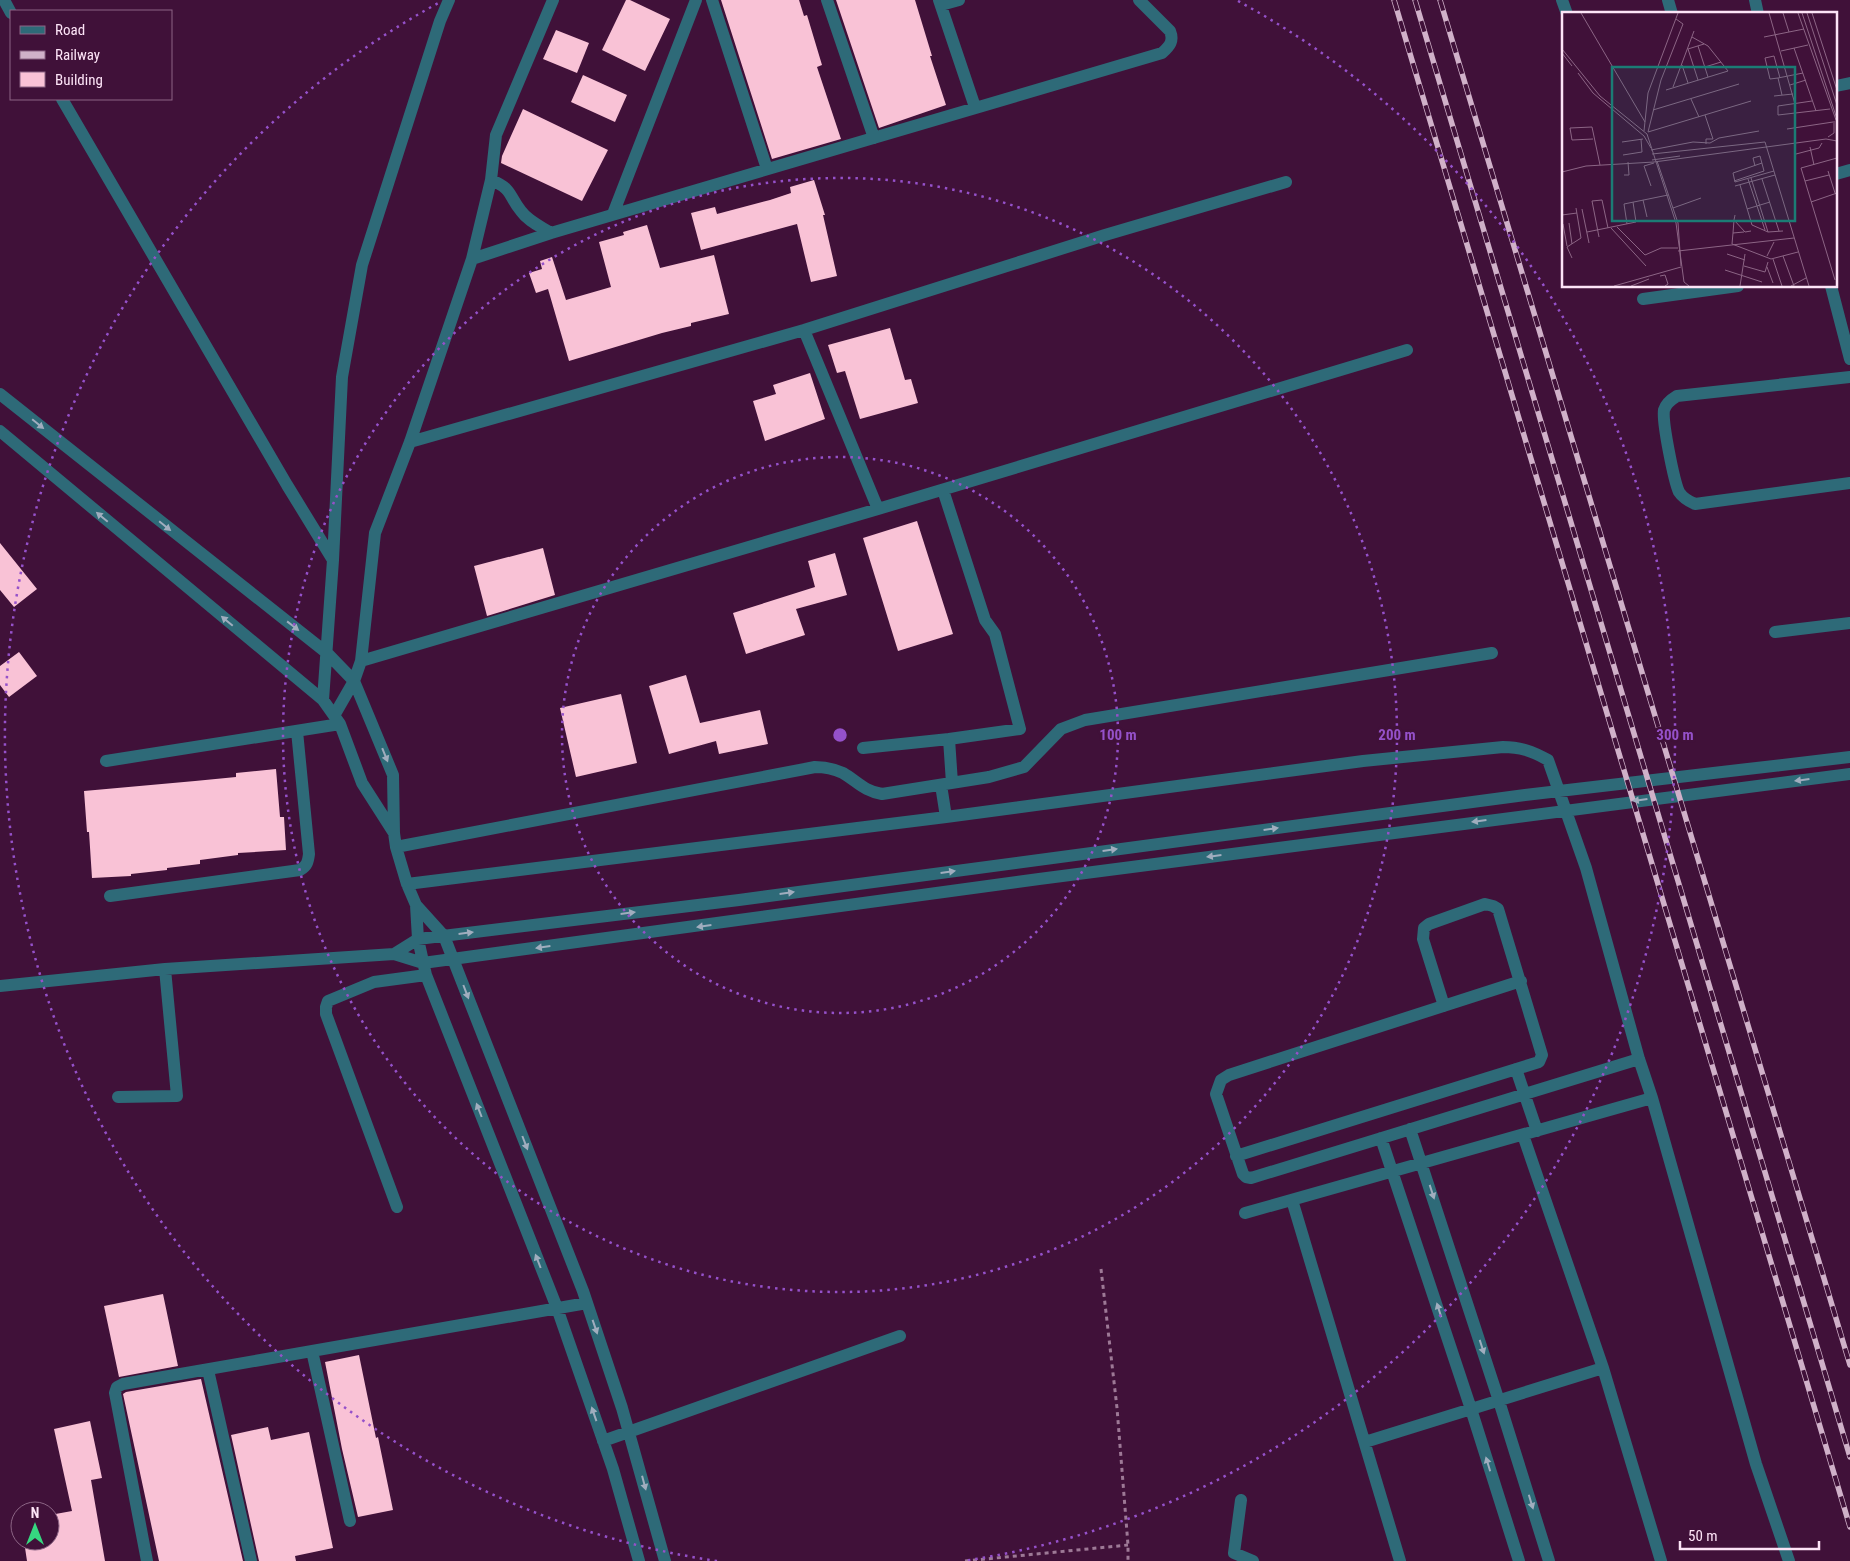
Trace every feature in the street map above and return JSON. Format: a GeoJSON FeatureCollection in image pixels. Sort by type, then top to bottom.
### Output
{"type":"FeatureCollection","features":[{"type":"Feature","properties":{"kind":"street"},"geometry":{"type":"LineString","coordinates":[[4,0],[10,11]]}},
{"type":"Feature","properties":{"kind":"street"},"geometry":{"type":"LineString","coordinates":[[323,700],[333,560],[342,377],[362,264],[440,21],[449,0]]}},
{"type":"Feature","properties":{"kind":"street"},"geometry":{"type":"LineString","coordinates":[[106,761],[296,731],[337,719],[361,662],[375,533],[410,442],[472,259],[491,180],[496,135],[553,0]]}},
{"type":"Feature","properties":{"kind":"street"},"geometry":{"type":"LineString","coordinates":[[613,214],[696,0]]}},
{"type":"Feature","properties":{"kind":"street"},"geometry":{"type":"LineString","coordinates":[[712,0],[767,169]]}},
{"type":"Feature","properties":{"kind":"street"},"geometry":{"type":"LineString","coordinates":[[828,0],[874,138]]}},
{"type":"Feature","properties":{"kind":"street"},"geometry":{"type":"LineString","coordinates":[[959,0],[940,3],[975,107]]}},
{"type":"Feature","properties":{"kind":"street"},"geometry":{"type":"LineString","coordinates":[[472,259],[613,214],[1162,53],[1171,43],[1172,36],[1170,31],[1139,0]]}},
{"type":"Feature","properties":{"kind":"street"},"geometry":{"type":"LineString","coordinates":[[1562,0],[1566,12]]}},
{"type":"Feature","properties":{"kind":"street"},"geometry":{"type":"LineString","coordinates":[[63,100],[287,485],[333,560]]}},
{"type":"Feature","properties":{"kind":"street"},"geometry":{"type":"LineString","coordinates":[[491,180],[504,186],[511,193],[520,210],[530,220],[551,233]]}},
{"type":"Feature","properties":{"kind":"street"},"geometry":{"type":"LineString","coordinates":[[410,442],[804,330],[1096,238],[1286,182]]}},
{"type":"Feature","properties":{"kind":"street"},"geometry":{"type":"LineString","coordinates":[[1643,299],[1713,288]]}},
{"type":"Feature","properties":{"kind":"street"},"geometry":{"type":"LineString","coordinates":[[1831,288],[1850,360]]}},
{"type":"Feature","properties":{"kind":"street"},"geometry":{"type":"LineString","coordinates":[[804,330],[878,509]]}},
{"type":"Feature","properties":{"kind":"street"},"geometry":{"type":"LineString","coordinates":[[361,662],[943,490],[1407,350]]}},
{"type":"Feature","properties":{"kind":"street"},"geometry":{"type":"LineString","coordinates":[[1850,377],[1677,396],[1669,401],[1664,410],[1669,452],[1679,492],[1686,500],[1695,504],[1850,484]]}},
{"type":"Feature","properties":{"kind":"street"},"geometry":{"type":"LineString","coordinates":[[0,394],[327,653],[354,681],[393,775],[394,833],[396,847],[407,884],[416,905],[444,936],[587,1303],[629,1432],[665,1561]]}},
{"type":"Feature","properties":{"kind":"street"},"geometry":{"type":"LineString","coordinates":[[0,432],[323,700],[337,719],[362,783],[394,833]]}},
{"type":"Feature","properties":{"kind":"street"},"geometry":{"type":"LineString","coordinates":[[863,748],[1020,729],[995,634],[984,620],[943,490]]}},
{"type":"Feature","properties":{"kind":"street"},"geometry":{"type":"LineString","coordinates":[[1775,632],[1850,623]]}},
{"type":"Feature","properties":{"kind":"street"},"geometry":{"type":"LineString","coordinates":[[396,847],[816,767],[842,773],[865,790],[882,794],[946,784],[1007,773],[1024,767],[1061,729],[1085,720],[1492,652]]}},
{"type":"Feature","properties":{"kind":"street"},"geometry":{"type":"LineString","coordinates":[[110,896],[305,868],[308,862],[308,854],[296,731]]}},
{"type":"Feature","properties":{"kind":"street"},"geometry":{"type":"LineString","coordinates":[[946,817],[949,738]]}},
{"type":"Feature","properties":{"kind":"street"},"geometry":{"type":"LineString","coordinates":[[407,884],[946,817],[1363,761],[1503,747],[1517,747],[1532,751],[1548,760],[1586,868],[1756,1464],[1789,1561]]}},
{"type":"Feature","properties":{"kind":"street"},"geometry":{"type":"LineString","coordinates":[[0,986],[164,969],[394,954],[418,939],[739,900],[1515,796],[1850,757]]}},
{"type":"Feature","properties":{"kind":"street"},"geometry":{"type":"LineString","coordinates":[[397,1207],[326,1014],[328,1001],[374,982],[401,977],[453,959],[1049,877],[1850,774]]}},
{"type":"Feature","properties":{"kind":"street"},"geometry":{"type":"LineString","coordinates":[[1236,1156],[1539,1062],[1542,1055],[1521,981],[1498,909],[1494,906],[1485,904],[1429,924],[1424,928],[1423,939],[1444,1006]]}},
{"type":"Feature","properties":{"kind":"street"},"geometry":{"type":"LineString","coordinates":[[416,905],[418,939],[425,969],[557,1308],[613,1469],[639,1561]]}},
{"type":"Feature","properties":{"kind":"street"},"geometry":{"type":"LineString","coordinates":[[394,954],[425,969]]}},
{"type":"Feature","properties":{"kind":"street"},"geometry":{"type":"LineString","coordinates":[[118,1097],[176,1096],[164,969]]}},
{"type":"Feature","properties":{"kind":"street"},"geometry":{"type":"LineString","coordinates":[[1521,981],[1229,1075],[1221,1080],[1216,1094],[1243,1174],[1246,1178],[1250,1178],[1639,1059]]}},
{"type":"Feature","properties":{"kind":"street"},"geometry":{"type":"LineString","coordinates":[[1516,1070],[1537,1131]]}},
{"type":"Feature","properties":{"kind":"street"},"geometry":{"type":"LineString","coordinates":[[1245,1213],[1652,1098]]}},
{"type":"Feature","properties":{"kind":"street"},"geometry":{"type":"LineString","coordinates":[[1410,1129],[1500,1401],[1549,1561]]}},
{"type":"Feature","properties":{"kind":"street"},"geometry":{"type":"LineString","coordinates":[[1523,1135],[1603,1368],[1661,1561]]}},
{"type":"Feature","properties":{"kind":"street"},"geometry":{"type":"LineString","coordinates":[[1381,1138],[1471,1409],[1519,1561]]}},
{"type":"Feature","properties":{"kind":"street"},"geometry":{"type":"LineString","coordinates":[[1292,1200],[1366,1442],[1400,1561]]}},
{"type":"Feature","properties":{"kind":"street"},"geometry":{"type":"LineString","coordinates":[[146,1561],[115,1393],[117,1388],[124,1384],[587,1303]]}},
{"type":"Feature","properties":{"kind":"street"},"geometry":{"type":"LineString","coordinates":[[603,1441],[900,1336]]}},
{"type":"Feature","properties":{"kind":"street"},"geometry":{"type":"LineString","coordinates":[[312,1351],[350,1521]]}},
{"type":"Feature","properties":{"kind":"street"},"geometry":{"type":"LineString","coordinates":[[1366,1442],[1603,1368]]}},
{"type":"Feature","properties":{"kind":"street"},"geometry":{"type":"LineString","coordinates":[[208,1370],[251,1561]]}},
{"type":"Feature","properties":{"kind":"street"},"geometry":{"type":"LineString","coordinates":[[1241,1500],[1234,1557],[1252,1561]]}},
{"type":"Feature","properties":{"kind":"path"},"geometry":{"type":"LineString","coordinates":[[1101,1269],[1117,1408],[1128,1561]]}},
{"type":"Feature","properties":{"kind":"path"},"geometry":{"type":"LineString","coordinates":[[965,1561],[1128,1545]]}},
{"type":"Feature","properties":{"kind":"building"},"geometry":{"type":"Polygon","coordinates":[[[626,0],[630,0],[670,19],[645,71],[602,50],[626,0]]]}},
{"type":"Feature","properties":{"kind":"building"},"geometry":{"type":"Polygon","coordinates":[[[721,0],[799,0],[804,16],[807,15],[822,65],[817,67],[841,139],[772,159],[721,0]]]}},
{"type":"Feature","properties":{"kind":"building"},"geometry":{"type":"Polygon","coordinates":[[[836,0],[915,0],[946,105],[879,128],[836,0]]]}},
{"type":"Feature","properties":{"kind":"building"},"geometry":{"type":"Polygon","coordinates":[[[556,30],[589,43],[577,73],[543,59],[556,30]]]}},
{"type":"Feature","properties":{"kind":"building"},"geometry":{"type":"Polygon","coordinates":[[[583,75],[627,95],[615,122],[571,102],[583,75]]]}},
{"type":"Feature","properties":{"kind":"building"},"geometry":{"type":"Polygon","coordinates":[[[523,109],[608,150],[582,201],[501,163],[502,156],[523,109]]]}},
{"type":"Feature","properties":{"kind":"building"},"geometry":{"type":"Polygon","coordinates":[[[814,180],[825,215],[823,215],[837,276],[811,282],[797,224],[701,250],[691,213],[715,207],[717,214],[770,200],[791,193],[790,187],[814,180]]]}},
{"type":"Feature","properties":{"kind":"building"},"geometry":{"type":"Polygon","coordinates":[[[647,225],[660,268],[714,255],[729,314],[691,323],[691,326],[569,361],[548,289],[536,293],[529,273],[542,269],[540,261],[552,257],[566,300],[611,287],[599,242],[624,235],[623,232],[647,225]]]}},
{"type":"Feature","properties":{"kind":"building"},"geometry":{"type":"Polygon","coordinates":[[[890,328],[905,380],[911,379],[918,403],[860,419],[845,371],[837,373],[828,345],[890,328]]]}},
{"type":"Feature","properties":{"kind":"building"},"geometry":{"type":"Polygon","coordinates":[[[810,373],[825,419],[765,441],[753,401],[776,394],[773,385],[810,373]]]}},
{"type":"Feature","properties":{"kind":"building"},"geometry":{"type":"Polygon","coordinates":[[[917,521],[953,634],[898,651],[863,538],[917,521]]]}},
{"type":"Feature","properties":{"kind":"building"},"geometry":{"type":"Polygon","coordinates":[[[0,543],[37,589],[14,607],[0,590],[0,543]]]}},
{"type":"Feature","properties":{"kind":"building"},"geometry":{"type":"Polygon","coordinates":[[[543,548],[555,595],[487,616],[474,566],[543,548]]]}},
{"type":"Feature","properties":{"kind":"building"},"geometry":{"type":"Polygon","coordinates":[[[835,553],[847,595],[796,609],[805,635],[746,654],[733,613],[815,587],[808,561],[835,553]]]}},
{"type":"Feature","properties":{"kind":"building"},"geometry":{"type":"Polygon","coordinates":[[[19,652],[37,676],[9,697],[0,685],[0,666],[19,652]]]}},
{"type":"Feature","properties":{"kind":"building"},"geometry":{"type":"Polygon","coordinates":[[[686,675],[700,723],[760,710],[768,744],[719,754],[716,741],[669,754],[649,686],[686,675]]]}},
{"type":"Feature","properties":{"kind":"building"},"geometry":{"type":"Polygon","coordinates":[[[621,694],[637,763],[576,777],[560,708],[621,694]]]}},
{"type":"Feature","properties":{"kind":"building"},"geometry":{"type":"Polygon","coordinates":[[[276,769],[280,817],[284,817],[286,850],[238,853],[238,855],[200,860],[200,864],[167,868],[167,870],[131,874],[131,876],[92,878],[84,791],[236,777],[236,773],[276,769]]]}},
{"type":"Feature","properties":{"kind":"building"},"geometry":{"type":"Polygon","coordinates":[[[163,1294],[178,1366],[119,1377],[104,1306],[163,1294]]]}},
{"type":"Feature","properties":{"kind":"building"},"geometry":{"type":"Polygon","coordinates":[[[359,1355],[393,1510],[358,1517],[325,1362],[359,1355]]]}},
{"type":"Feature","properties":{"kind":"building"},"geometry":{"type":"Polygon","coordinates":[[[201,1379],[243,1561],[159,1561],[123,1394],[201,1379]]]}},
{"type":"Feature","properties":{"kind":"building"},"geometry":{"type":"Polygon","coordinates":[[[90,1421],[102,1478],[91,1480],[105,1561],[27,1561],[26,1551],[60,1551],[60,1513],[72,1511],[54,1429],[90,1421]]]}},
{"type":"Feature","properties":{"kind":"building"},"geometry":{"type":"Polygon","coordinates":[[[268,1427],[271,1440],[309,1432],[333,1548],[295,1556],[296,1561],[259,1561],[231,1435],[268,1427]]]}},
{"type":"Feature","properties":{"kind":"railway"},"geometry":{"type":"LineString","coordinates":[[1394,0],[1850,1527]]}},
{"type":"Feature","properties":{"kind":"railway"},"geometry":{"type":"LineString","coordinates":[[1415,0],[1850,1457]]}},
{"type":"Feature","properties":{"kind":"railway"},"geometry":{"type":"LineString","coordinates":[[1440,0],[1850,1365]]}}]}
